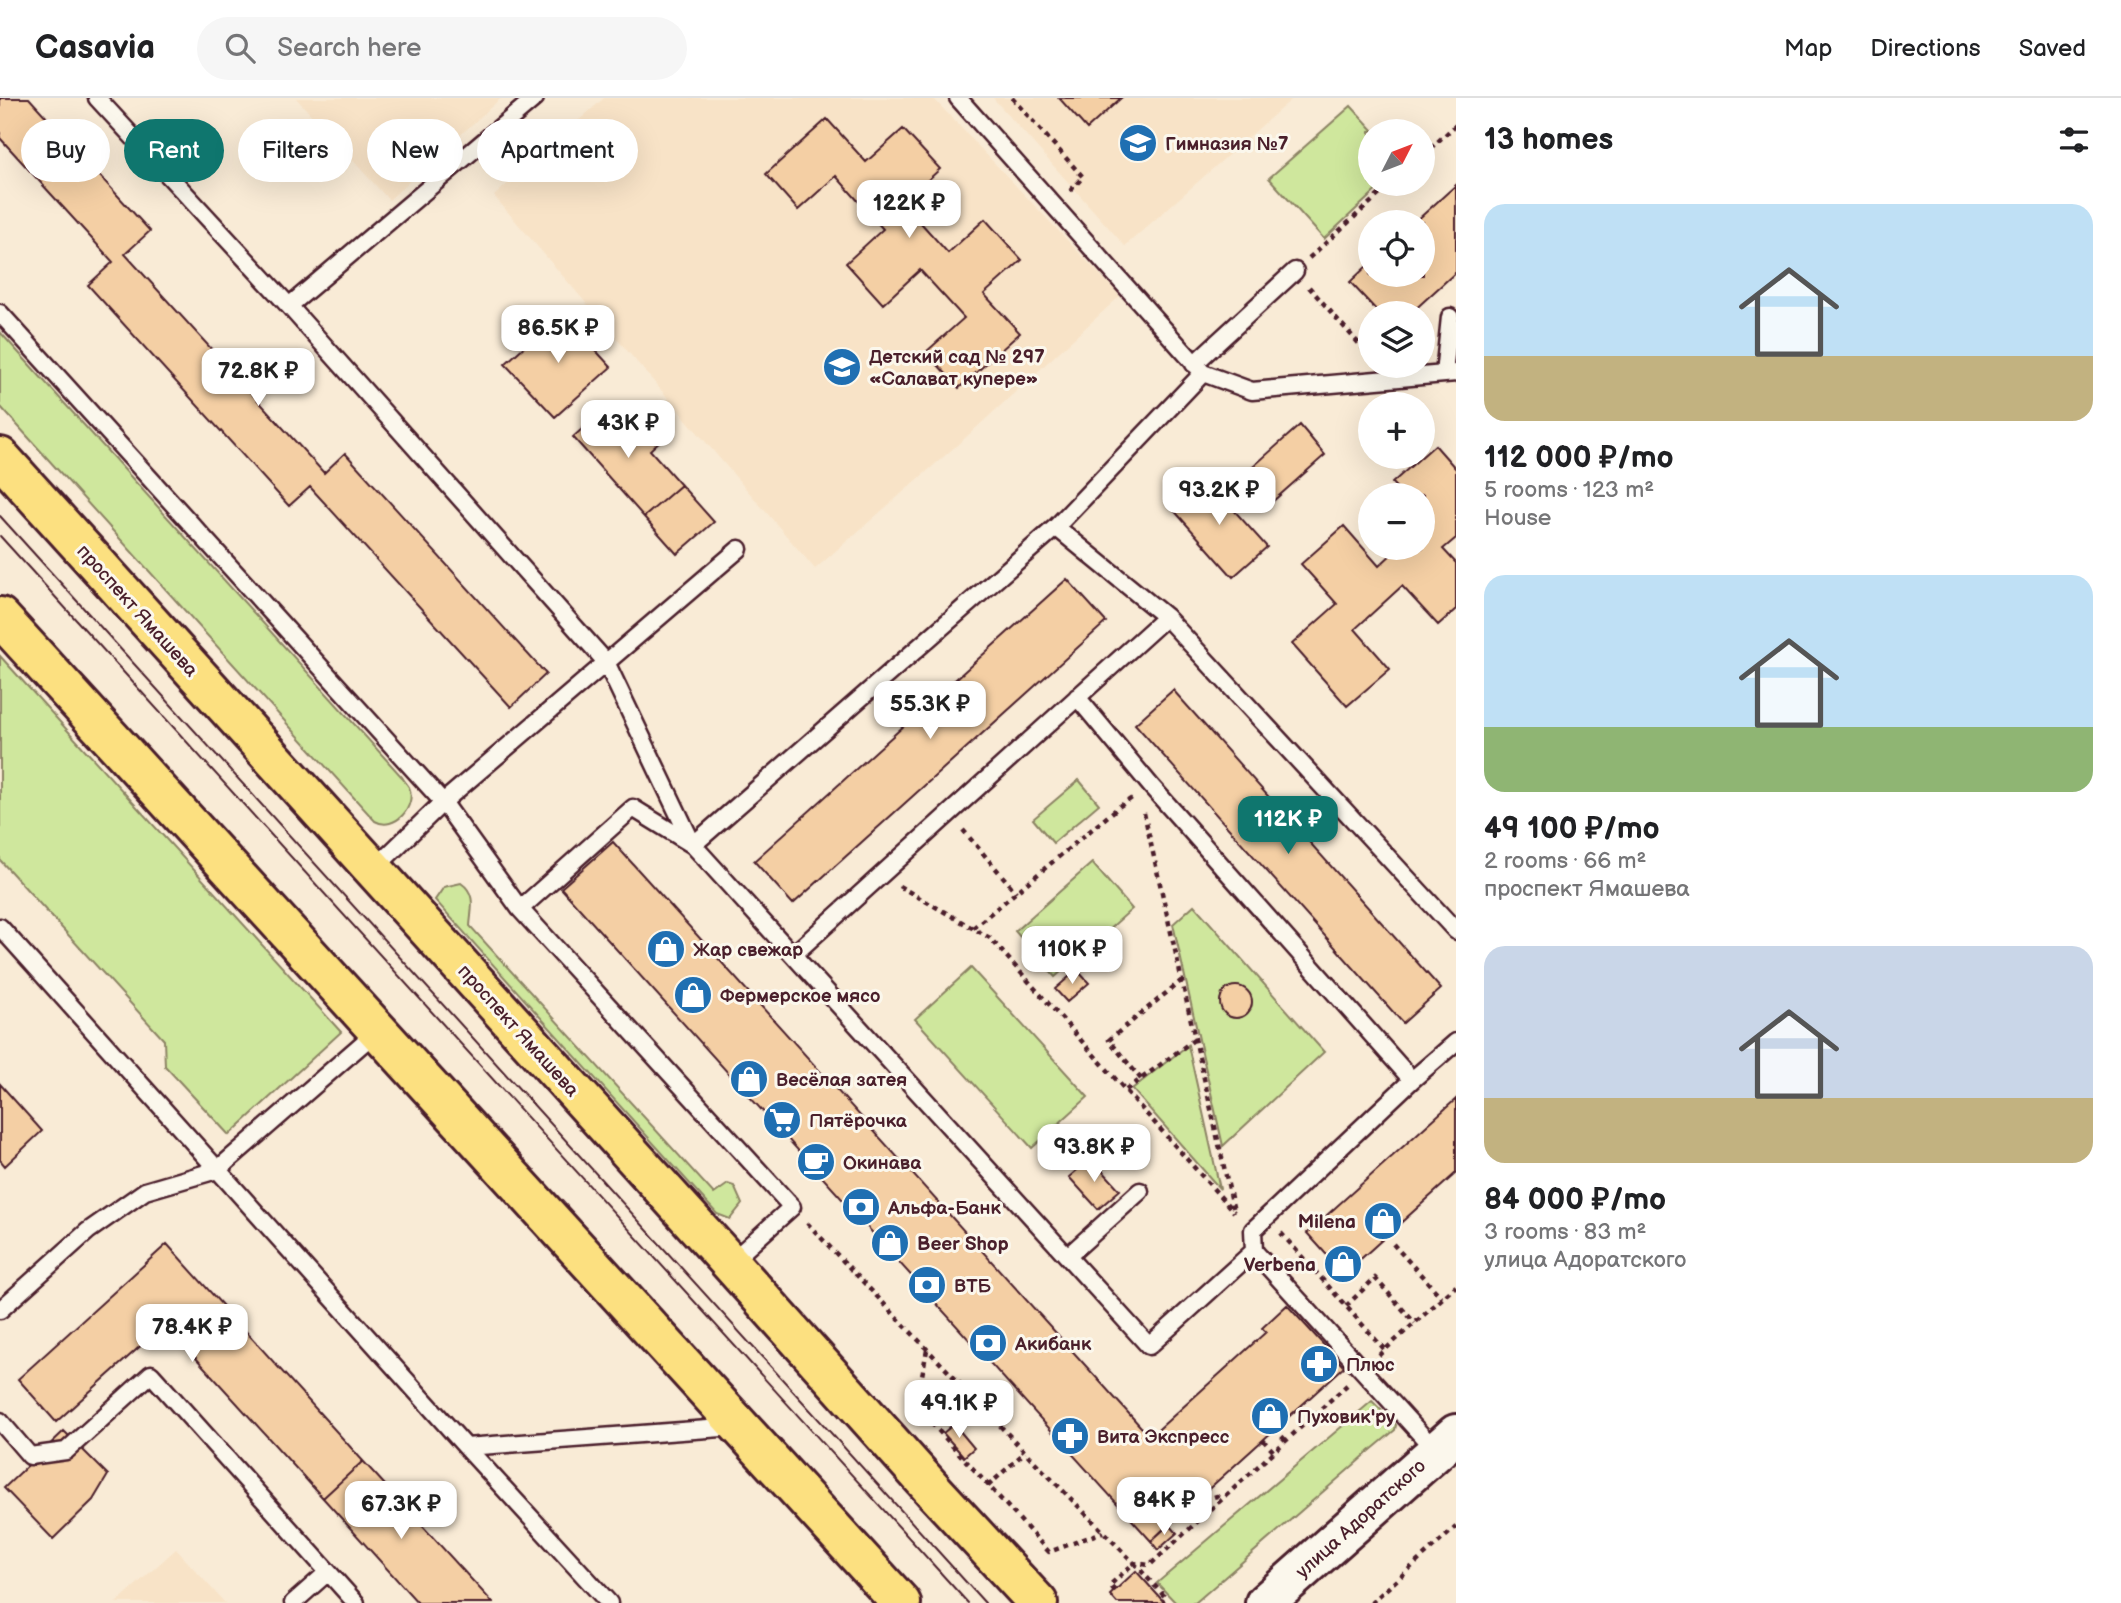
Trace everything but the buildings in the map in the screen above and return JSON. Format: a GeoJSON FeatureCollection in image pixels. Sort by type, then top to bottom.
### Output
{"type":"FeatureCollection","features":[{"type":"Feature","properties":{"kind":"main road","name":"проспект Ямашева"},"geometry":{"type":"LineString","coordinates":[[0,457],[1038,1603]]}},
{"type":"Feature","properties":{"kind":"main road"},"geometry":{"type":"LineString","coordinates":[[0,617],[901,1603]]}},
{"type":"Feature","properties":{"kind":"street","name":"улица Адоратского"},"geometry":{"type":"LineString","coordinates":[[1265,1603],[1446,1443]]}},
{"type":"Feature","properties":{"kind":"lane"},"geometry":{"type":"LineString","coordinates":[[97,98],[289,306],[606,662],[693,845]]}},
{"type":"Feature","properties":{"kind":"lane"},"geometry":{"type":"LineString","coordinates":[[289,306],[535,98]]}},
{"type":"Feature","properties":{"kind":"lane"},"geometry":{"type":"LineString","coordinates":[[958,98],[1199,369],[1252,391],[1450,374],[1450,317]]}},
{"type":"Feature","properties":{"kind":"lane"},"geometry":{"type":"LineString","coordinates":[[693,845],[1056,527],[1199,369],[1295,271]]}},
{"type":"Feature","properties":{"kind":"lane"},"geometry":{"type":"LineString","coordinates":[[0,313],[443,803],[520,909],[792,1207],[730,1263]]}},
{"type":"Feature","properties":{"kind":"lane"},"geometry":{"type":"LineString","coordinates":[[1056,527],[1166,617],[1452,920]]}},
{"type":"Feature","properties":{"kind":"lane"},"geometry":{"type":"LineString","coordinates":[[373,870],[443,803],[739,549]]}},
{"type":"Feature","properties":{"kind":"lane"},"geometry":{"type":"LineString","coordinates":[[794,954],[1166,617]]}},
{"type":"Feature","properties":{"kind":"lane"},"geometry":{"type":"LineString","coordinates":[[1077,697],[1151,786],[1412,1080]]}},
{"type":"Feature","properties":{"kind":"lane"},"geometry":{"type":"LineString","coordinates":[[520,909],[632,808],[693,845],[1149,1346],[1254,1251]]}},
{"type":"Feature","properties":{"kind":"lane"},"geometry":{"type":"LineString","coordinates":[[0,927],[609,1603]]}},
{"type":"Feature","properties":{"kind":"lane"},"geometry":{"type":"LineString","coordinates":[[0,1310],[88,1231],[145,1191],[217,1170],[377,1031]]}},
{"type":"Feature","properties":{"kind":"lane"},"geometry":{"type":"LineString","coordinates":[[1446,1443],[1363,1370],[1254,1251],[1253,1230],[1456,1042]]}},
{"type":"Feature","properties":{"kind":"lane"},"geometry":{"type":"LineString","coordinates":[[1068,1256],[1140,1191]]}},
{"type":"Feature","properties":{"kind":"lane"},"geometry":{"type":"LineString","coordinates":[[0,1421],[30,1456],[66,1451],[151,1374],[356,1603]]}},
{"type":"Feature","properties":{"kind":"lane"},"geometry":{"type":"LineString","coordinates":[[466,1447],[741,1427]]}},
{"type":"Feature","properties":{"kind":"lane"},"geometry":{"type":"LineString","coordinates":[[293,1603],[328,1572]]}},
{"type":"Feature","properties":{"kind":"path"},"geometry":{"type":"LineString","coordinates":[[1012,98],[1083,177],[1053,205]]}},
{"type":"Feature","properties":{"kind":"path"},"geometry":{"type":"LineString","coordinates":[[1435,144],[1456,125]]}},
{"type":"Feature","properties":{"kind":"path"},"geometry":{"type":"LineString","coordinates":[[1358,343],[1295,271],[1378,196]]}},
{"type":"Feature","properties":{"kind":"path"},"geometry":{"type":"LineString","coordinates":[[973,928],[1120,806],[1151,786]]}},
{"type":"Feature","properties":{"kind":"path"},"geometry":{"type":"LineString","coordinates":[[1151,786],[1143,805],[1234,1212]]}},
{"type":"Feature","properties":{"kind":"path"},"geometry":{"type":"LineString","coordinates":[[948,814],[1016,892]]}},
{"type":"Feature","properties":{"kind":"path"},"geometry":{"type":"LineString","coordinates":[[880,876],[990,938],[1253,1230]]}},
{"type":"Feature","properties":{"kind":"path"},"geometry":{"type":"LineString","coordinates":[[1141,1079],[1109,1040],[1182,980]]}},
{"type":"Feature","properties":{"kind":"path"},"geometry":{"type":"LineString","coordinates":[[1126,1090],[1195,1039]]}},
{"type":"Feature","properties":{"kind":"path"},"geometry":{"type":"LineString","coordinates":[[792,1207],[1167,1598],[1163,1601]]}},
{"type":"Feature","properties":{"kind":"path"},"geometry":{"type":"LineString","coordinates":[[1267,1216],[1385,1350]]}},
{"type":"Feature","properties":{"kind":"path"},"geometry":{"type":"LineString","coordinates":[[1393,1244],[1442,1298]]}},
{"type":"Feature","properties":{"kind":"path"},"geometry":{"type":"LineString","coordinates":[[1346,1306],[1375,1278],[1415,1323]]}},
{"type":"Feature","properties":{"kind":"path"},"geometry":{"type":"LineString","coordinates":[[1115,1591],[1110,1585],[1134,1563],[1150,1564],[1456,1286]]}},
{"type":"Feature","properties":{"kind":"path"},"geometry":{"type":"LineString","coordinates":[[927,1350],[916,1406],[1049,1552],[1103,1532]]}},
{"type":"Feature","properties":{"kind":"path"},"geometry":{"type":"LineString","coordinates":[[1275,1429],[1286,1441]]}},
{"type":"Feature","properties":{"kind":"path"},"geometry":{"type":"LineString","coordinates":[[1264,1440],[1274,1451]]}},
{"type":"Feature","properties":{"kind":"path"},"geometry":{"type":"LineString","coordinates":[[988,1486],[1025,1452]]}},
{"type":"Feature","properties":{"kind":"path"},"geometry":{"type":"LineString","coordinates":[[1204,1516],[1192,1504],[1217,1496],[1221,1501]]}},
{"type":"Feature","properties":{"kind":"path"},"geometry":{"type":"LineString","coordinates":[[1371,1603],[1456,1527]]}},
{"type":"Feature","properties":{"kind":"shaded area"},"geometry":{"type":"Polygon","coordinates":[[[296,98],[501,98],[463,133],[463,119],[367,119],[367,176],[353,161],[353,119],[315,119],[296,98]]]}},
{"type":"Feature","properties":{"kind":"shaded area","name":"Детский сад № 297 «Салават купере»"},"geometry":{"type":"Polygon","coordinates":[[[604,98],[933,98],[1120,296],[964,439],[815,569],[494,196],[510,182],[638,182],[638,119],[580,119],[604,98]]]}},
{"type":"Feature","properties":{"kind":"shaded area","name":"Гимназия №7"},"geometry":{"type":"Polygon","coordinates":[[[993,98],[1293,98],[1125,246],[993,98]]]}},
{"type":"Feature","properties":{"kind":"shaded area"},"geometry":{"type":"Polygon","coordinates":[[[373,182],[409,182],[389,200],[373,182]]]}},
{"type":"Feature","properties":{"kind":"shaded area"},"geometry":{"type":"Polygon","coordinates":[[[176,1549],[225,1603],[116,1603],[176,1549]]]}},
{"type":"Feature","properties":{"kind":"green space"},"geometry":{"type":"Polygon","coordinates":[[[1351,106],[1363,119],[1358,119],[1358,196],[1370,196],[1324,239],[1269,178],[1351,106]]]}},
{"type":"Feature","properties":{"kind":"green space"},"geometry":{"type":"Polygon","coordinates":[[[0,332],[402,777],[411,794],[407,809],[397,820],[390,823],[375,821],[0,406],[0,332]]]}},
{"type":"Feature","properties":{"kind":"green space"},"geometry":{"type":"Polygon","coordinates":[[[0,656],[341,1032],[229,1135],[165,1066],[164,1040],[0,860],[0,656]]]}},
{"type":"Feature","properties":{"kind":"green space"},"geometry":{"type":"Polygon","coordinates":[[[1079,780],[1099,804],[1053,843],[1033,819],[1079,780]]]}},
{"type":"Feature","properties":{"kind":"green space"},"geometry":{"type":"Polygon","coordinates":[[[1092,863],[1132,909],[1055,977],[1015,931],[1092,863]]]}},
{"type":"Feature","properties":{"kind":"green space"},"geometry":{"type":"Polygon","coordinates":[[[461,883],[471,897],[470,926],[714,1194],[728,1184],[734,1186],[742,1204],[730,1219],[717,1214],[435,900],[444,887],[461,883]]]}},
{"type":"Feature","properties":{"kind":"green space"},"geometry":{"type":"Polygon","coordinates":[[[1194,905],[1324,1052],[1223,1146],[1173,924],[1194,905]]]}},
{"type":"Feature","properties":{"kind":"green space"},"geometry":{"type":"Polygon","coordinates":[[[971,968],[1088,1097],[1032,1148],[915,1019],[971,968]]]}},
{"type":"Feature","properties":{"kind":"green space"},"geometry":{"type":"Polygon","coordinates":[[[1188,1045],[1220,1189],[1132,1089],[1188,1045]]]}},
{"type":"Feature","properties":{"kind":"green space"},"geometry":{"type":"Polygon","coordinates":[[[1372,1401],[1396,1425],[1395,1430],[1195,1603],[1176,1603],[1157,1583],[1372,1401]]]}},
{"type":"Feature","properties":{"kind":"tram line"},"geometry":{"type":"LineString","coordinates":[[0,516],[985,1603]]}},
{"type":"Feature","properties":{"kind":"tram line"},"geometry":{"type":"LineString","coordinates":[[0,536],[968,1603]]}},
{"type":"Feature","properties":{"kind":"place","name":"Гимназия №7"},"geometry":{"type":"Point","coordinates":[1138,143]}},
{"type":"Feature","properties":{"kind":"place","name":"Детский сад № 297 «Салават купере»"},"geometry":{"type":"Point","coordinates":[842,367]}},
{"type":"Feature","properties":{"kind":"place","name":"Жар свежар"},"geometry":{"type":"Point","coordinates":[666,949]}},
{"type":"Feature","properties":{"kind":"place","name":"Фермерское мясо"},"geometry":{"type":"Point","coordinates":[693,995]}},
{"type":"Feature","properties":{"kind":"place","name":"Весёлая затея"},"geometry":{"type":"Point","coordinates":[749,1079]}},
{"type":"Feature","properties":{"kind":"place","name":"Пятёрочка"},"geometry":{"type":"Point","coordinates":[782,1120]}},
{"type":"Feature","properties":{"kind":"place","name":"Окинава"},"geometry":{"type":"Point","coordinates":[816,1162]}},
{"type":"Feature","properties":{"kind":"place","name":"Альфа-Банк"},"geometry":{"type":"Point","coordinates":[861,1207]}},
{"type":"Feature","properties":{"kind":"place","name":"Milena"},"geometry":{"type":"Point","coordinates":[1383,1221]}},
{"type":"Feature","properties":{"kind":"place","name":"Beer Shop"},"geometry":{"type":"Point","coordinates":[890,1243]}},
{"type":"Feature","properties":{"kind":"place","name":"Verbena"},"geometry":{"type":"Point","coordinates":[1343,1264]}},
{"type":"Feature","properties":{"kind":"place","name":"ВТБ"},"geometry":{"type":"Point","coordinates":[927,1285]}},
{"type":"Feature","properties":{"kind":"place","name":"Акибанк"},"geometry":{"type":"Point","coordinates":[988,1343]}},
{"type":"Feature","properties":{"kind":"place","name":"Плюс"},"geometry":{"type":"Point","coordinates":[1319,1364]}},
{"type":"Feature","properties":{"kind":"place","name":"Пуховик'ру"},"geometry":{"type":"Point","coordinates":[1270,1416]}},
{"type":"Feature","properties":{"kind":"place","name":"Вита Экспресс"},"geometry":{"type":"Point","coordinates":[1070,1436]}}]}
